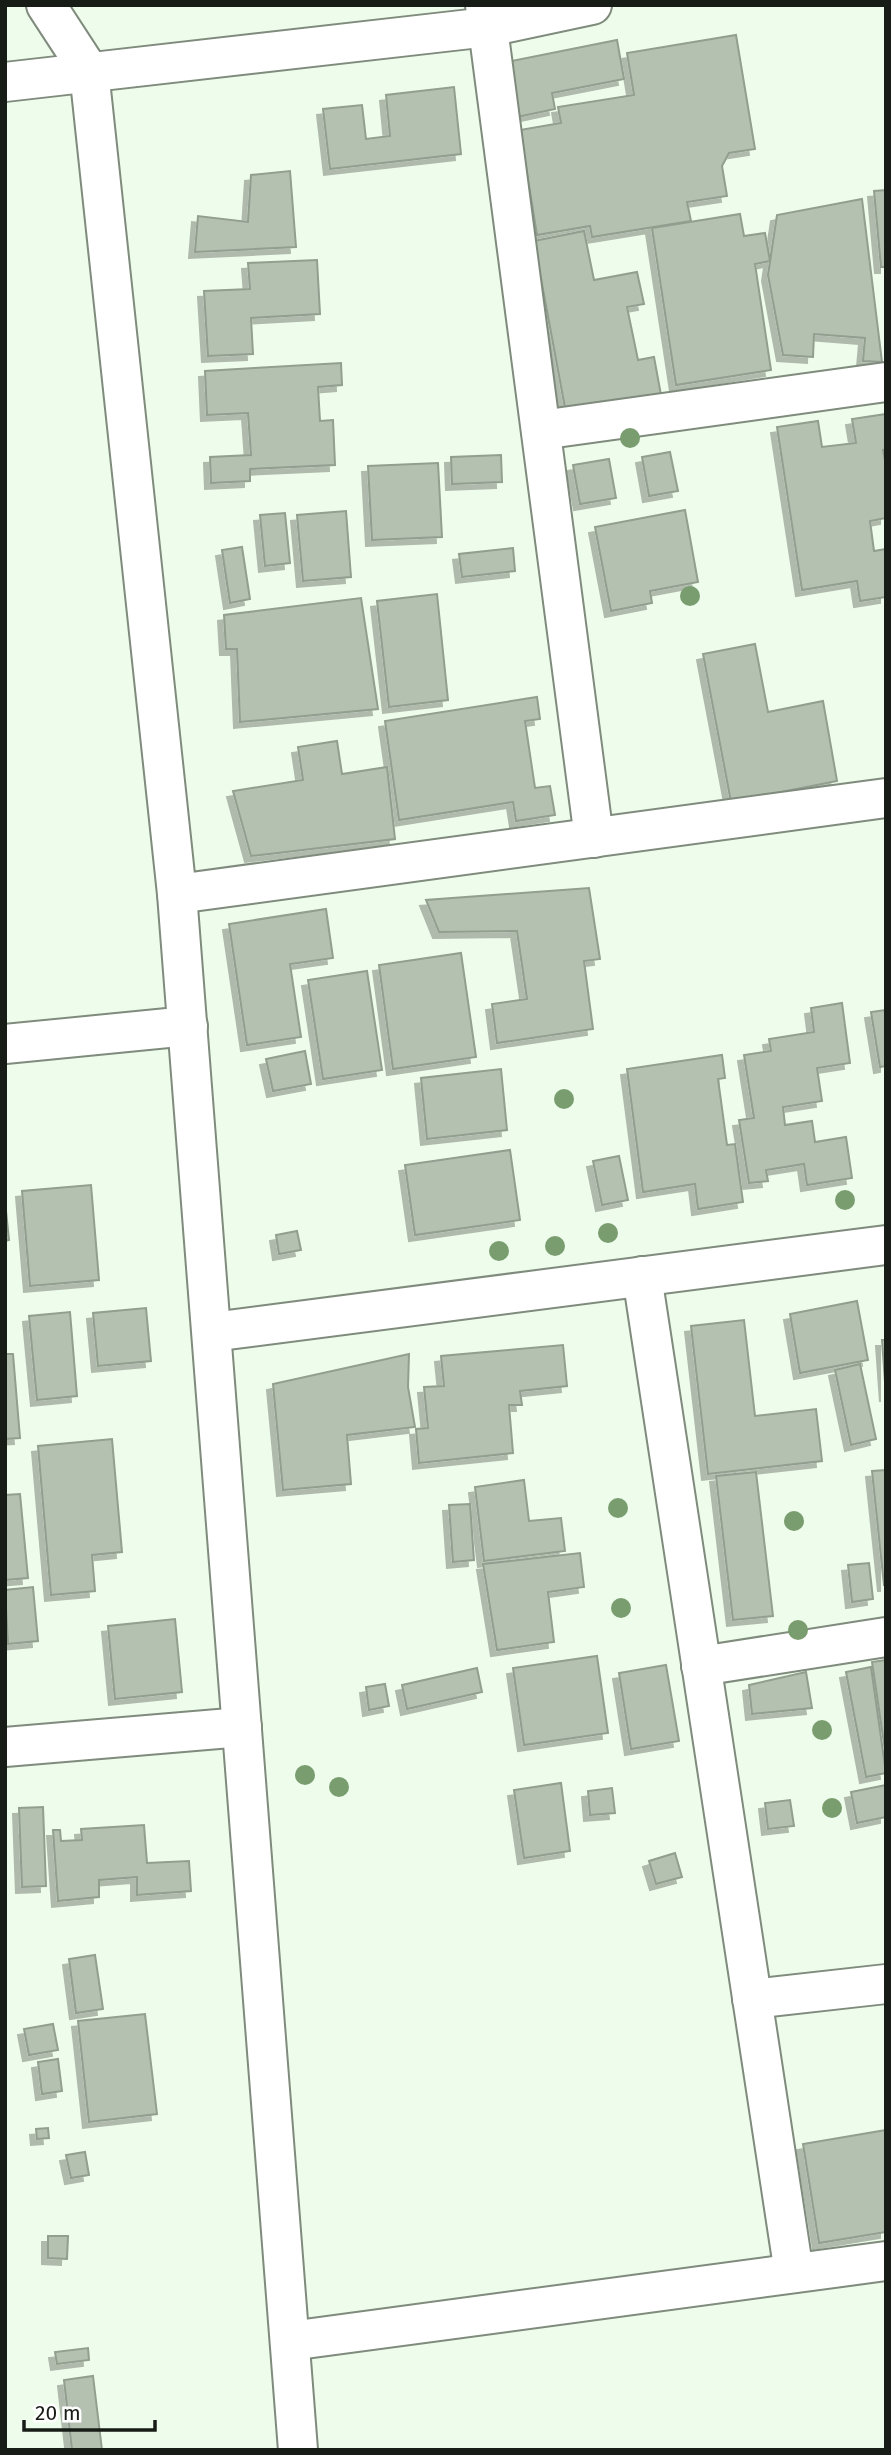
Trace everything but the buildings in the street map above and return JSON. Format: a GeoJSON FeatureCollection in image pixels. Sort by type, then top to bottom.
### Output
{"type":"FeatureCollection","features":[{"type":"Feature","properties":{"kind":"street"},"geometry":{"type":"LineString","coordinates":[[46,5],[89,71],[177,894],[298,2450]]}},
{"type":"Feature","properties":{"kind":"street"},"geometry":{"type":"LineString","coordinates":[[5,82],[487,16],[592,5]]}},
{"type":"Feature","properties":{"kind":"street"},"geometry":{"type":"LineString","coordinates":[[487,16],[594,838]]}},
{"type":"Feature","properties":{"kind":"street"},"geometry":{"type":"LineString","coordinates":[[541,429],[886,382]]}},
{"type":"Feature","properties":{"kind":"street"},"geometry":{"type":"LineString","coordinates":[[177,894],[886,798]]}},
{"type":"Feature","properties":{"kind":"street"},"geometry":{"type":"LineString","coordinates":[[5,1044],[188,1026]]}},
{"type":"Feature","properties":{"kind":"street"},"geometry":{"type":"LineString","coordinates":[[212,1332],[886,1245]]}},
{"type":"Feature","properties":{"kind":"street"},"geometry":{"type":"LineString","coordinates":[[642,1276],[794,2273]]}},
{"type":"Feature","properties":{"kind":"street"},"geometry":{"type":"LineString","coordinates":[[701,1666],[886,1637]]}},
{"type":"Feature","properties":{"kind":"street"},"geometry":{"type":"LineString","coordinates":[[5,1747],[242,1727]]}},
{"type":"Feature","properties":{"kind":"street"},"geometry":{"type":"LineString","coordinates":[[752,1999],[886,1984]]}},
{"type":"Feature","properties":{"kind":"street"},"geometry":{"type":"LineString","coordinates":[[290,2341],[886,2261]]}}]}
